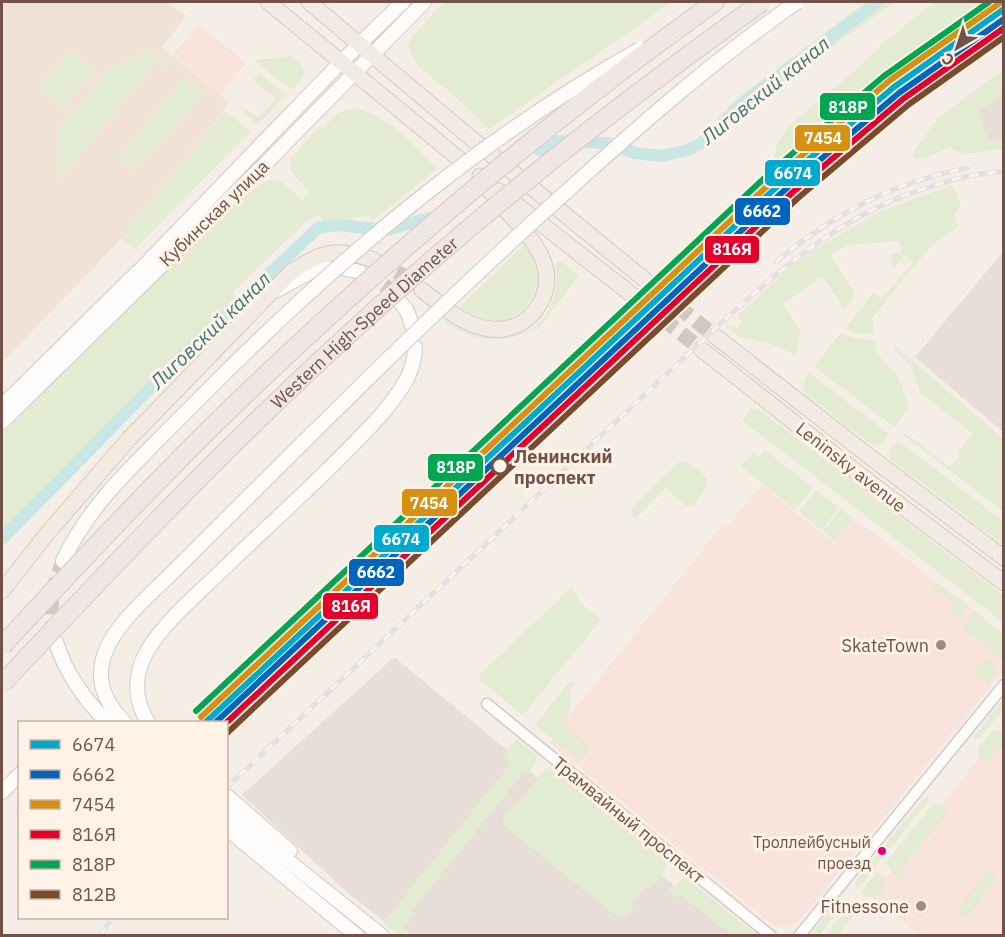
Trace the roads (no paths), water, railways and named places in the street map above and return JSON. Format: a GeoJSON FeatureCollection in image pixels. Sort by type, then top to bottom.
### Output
{"type":"FeatureCollection","features":[{"type":"Feature","properties":{"kind":"highway","name":"Western High-Speed Diameter"},"geometry":{"type":"LineString","coordinates":[[2,646],[164,475],[316,329],[460,201],[569,113],[715,2]]}},
{"type":"Feature","properties":{"kind":"highway","name":"Western High-Speed Diameter"},"geometry":{"type":"LineString","coordinates":[[2,684],[183,492],[324,357],[458,237],[548,162],[667,69],[762,2]]}},
{"type":"Feature","properties":{"kind":"main road"},"geometry":{"type":"LineString","coordinates":[[268,2],[458,158]]}},
{"type":"Feature","properties":{"kind":"main road"},"geometry":{"type":"LineString","coordinates":[[309,2],[477,144],[660,292]]}},
{"type":"Feature","properties":{"kind":"main road","name":"Кубинская улица"},"geometry":{"type":"LineString","coordinates":[[2,406],[145,265],[402,2]]}},
{"type":"Feature","properties":{"kind":"main road","name":"Кубинская улица"},"geometry":{"type":"LineString","coordinates":[[2,422],[268,161],[424,2]]}},
{"type":"Feature","properties":{"kind":"main road"},"geometry":{"type":"LineString","coordinates":[[123,721],[110,702],[103,686],[101,672],[105,651],[122,623],[484,266],[673,98],[743,39],[797,2]]}},
{"type":"Feature","properties":{"kind":"main road"},"geometry":{"type":"LineString","coordinates":[[63,561],[74,539],[94,510],[127,472],[231,367],[332,271],[457,168],[525,119],[616,62],[686,23]]}},
{"type":"Feature","properties":{"kind":"main road"},"geometry":{"type":"LineString","coordinates":[[450,312],[476,326],[493,329],[507,328],[527,319],[536,311],[546,290],[545,266],[534,242],[495,198],[480,176],[645,305]]}},
{"type":"Feature","properties":{"kind":"main road"},"geometry":{"type":"LineString","coordinates":[[2,591],[46,535],[128,440],[291,272],[307,261],[332,252],[345,253]]}},
{"type":"Feature","properties":{"kind":"main road"},"geometry":{"type":"LineString","coordinates":[[270,294],[310,272],[327,268]]}},
{"type":"Feature","properties":{"kind":"main road"},"geometry":{"type":"LineString","coordinates":[[346,268],[360,272]]}},
{"type":"Feature","properties":{"kind":"main road"},"geometry":{"type":"LineString","coordinates":[[422,290],[437,302]]}},
{"type":"Feature","properties":{"kind":"main road"},"geometry":{"type":"LineString","coordinates":[[401,303],[407,311],[413,328]]}},
{"type":"Feature","properties":{"kind":"main road","name":"Leninsky avenue"},"geometry":{"type":"LineString","coordinates":[[715,336],[1004,558]]}},
{"type":"Feature","properties":{"kind":"main road"},"geometry":{"type":"LineString","coordinates":[[147,721],[137,694],[137,674],[149,646],[183,608],[381,414],[409,377],[415,360],[415,347]]}},
{"type":"Feature","properties":{"kind":"main road","name":"Leninsky avenue"},"geometry":{"type":"LineString","coordinates":[[700,349],[863,477],[1004,583]]}},
{"type":"Feature","properties":{"kind":"main road"},"geometry":{"type":"LineString","coordinates":[[56,642],[62,662],[74,683],[105,721]]}},
{"type":"Feature","properties":{"kind":"main road"},"geometry":{"type":"LineString","coordinates":[[2,792],[18,776]]}},
{"type":"Feature","properties":{"kind":"main road"},"geometry":{"type":"LineString","coordinates":[[228,805],[263,827],[382,936]]}},
{"type":"Feature","properties":{"kind":"main road"},"geometry":{"type":"LineString","coordinates":[[228,830],[357,936]]}},
{"type":"Feature","properties":{"kind":"street"},"geometry":{"type":"LineString","coordinates":[[799,936],[1004,685]]}},
{"type":"Feature","properties":{"kind":"street","name":"Трамвайный проспект"},"geometry":{"type":"LineString","coordinates":[[487,704],[771,936]]}},
{"type":"Feature","properties":{"kind":"waterway","name":"Лиговский канал"},"geometry":{"type":"LineString","coordinates":[[539,150],[554,141],[607,143],[635,153],[661,156],[688,150],[717,131],[738,107],[878,2]]}},
{"type":"Feature","properties":{"kind":"waterway","name":"Лиговский канал"},"geometry":{"type":"LineString","coordinates":[[2,539],[177,361],[318,228],[336,225],[387,230],[437,216]]}},
{"type":"Feature","properties":{"kind":"tunnel"},"geometry":{"type":"LineString","coordinates":[[376,261],[406,277],[417,286]]}},
{"type":"Feature","properties":{"kind":"tunnel"},"geometry":{"type":"LineString","coordinates":[[366,274],[385,285],[400,301]]}},
{"type":"Feature","properties":{"kind":"tunnel"},"geometry":{"type":"LineString","coordinates":[[660,292],[715,336]]}},
{"type":"Feature","properties":{"kind":"tunnel"},"geometry":{"type":"LineString","coordinates":[[645,305],[701,349]]}},
{"type":"Feature","properties":{"kind":"tunnel"},"geometry":{"type":"LineString","coordinates":[[54,635],[52,597],[63,561]]}},
{"type":"Feature","properties":{"kind":"railway"},"geometry":{"type":"LineString","coordinates":[[776,262],[819,229],[866,202],[915,182],[967,168]]}},
{"type":"Feature","properties":{"kind":"railway"},"geometry":{"type":"LineString","coordinates":[[228,786],[721,323],[795,260],[847,224],[905,195],[961,178],[1004,172]]}},
{"type":"Feature","properties":{"kind":"railway"},"geometry":{"type":"LineString","coordinates":[[100,936],[111,919]]}},
{"type":"Feature","properties":{"kind":"place","name":"Ленинский проспект"},"geometry":{"type":"Point","coordinates":[500,466]}},
{"type":"Feature","properties":{"kind":"place","name":"SkateTown"},"geometry":{"type":"Point","coordinates":[941,645]}},
{"type":"Feature","properties":{"kind":"place","name":"Троллейбусный проезд"},"geometry":{"type":"Point","coordinates":[882,851]}},
{"type":"Feature","properties":{"kind":"place","name":"Fitnessone"},"geometry":{"type":"Point","coordinates":[921,906]}}]}
